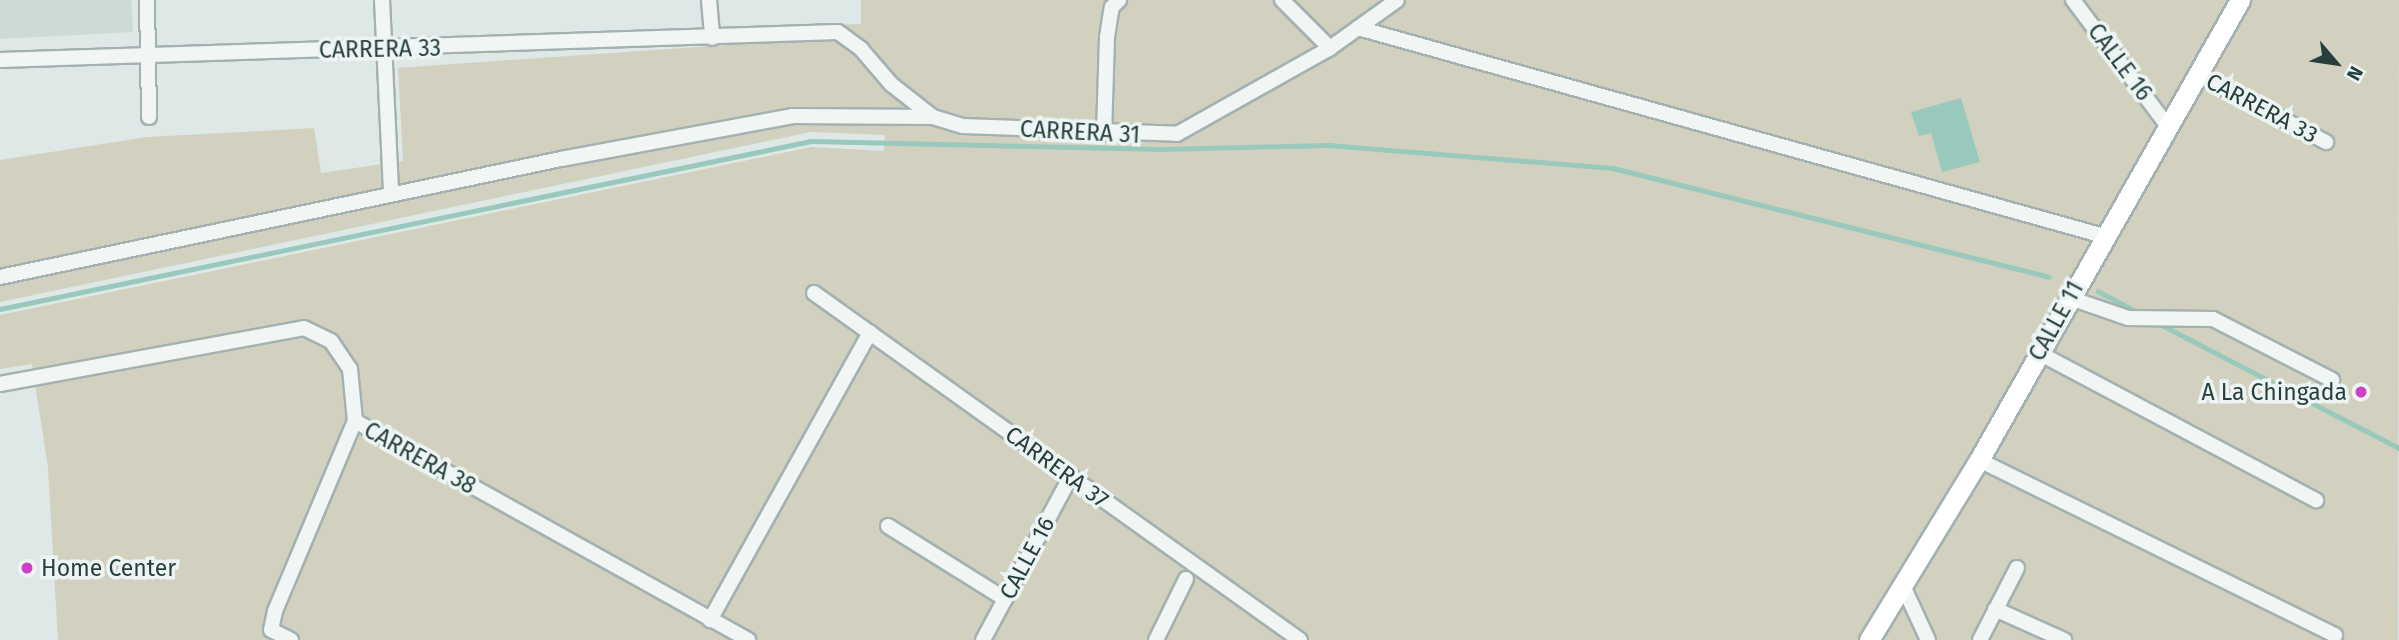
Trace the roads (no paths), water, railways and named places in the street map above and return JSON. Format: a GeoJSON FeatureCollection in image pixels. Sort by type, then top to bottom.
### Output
{"type":"FeatureCollection","features":[{"type":"Feature","properties":{"kind":"main road","name":"CALLE 11"},"geometry":{"type":"LineString","coordinates":[[1869,640],[1904,589],[1979,460],[2240,0]]}},
{"type":"Feature","properties":{"kind":"street"},"geometry":{"type":"LineString","coordinates":[[147,0],[149,117]]}},
{"type":"Feature","properties":{"kind":"street"},"geometry":{"type":"LineString","coordinates":[[382,0],[391,194]]}},
{"type":"Feature","properties":{"kind":"street"},"geometry":{"type":"LineString","coordinates":[[709,0],[712,38]]}},
{"type":"Feature","properties":{"kind":"street"},"geometry":{"type":"LineString","coordinates":[[1104,133],[1107,37],[1112,7],[1119,0]]}},
{"type":"Feature","properties":{"kind":"street"},"geometry":{"type":"LineString","coordinates":[[1282,0],[1330,48]]}},
{"type":"Feature","properties":{"kind":"street","name":"CARRERA 31"},"geometry":{"type":"LineString","coordinates":[[759,34],[838,32],[861,49],[891,84],[933,117],[963,126],[1177,134],[1330,48],[1397,0]]}},
{"type":"Feature","properties":{"kind":"street","name":"CALLE 16"},"geometry":{"type":"LineString","coordinates":[[2073,0],[2167,125]]}},
{"type":"Feature","properties":{"kind":"street"},"geometry":{"type":"LineString","coordinates":[[1357,28],[2104,236]]}},
{"type":"Feature","properties":{"kind":"street","name":"CARRERA 33"},"geometry":{"type":"LineString","coordinates":[[0,60],[149,53],[384,50],[759,34]]}},
{"type":"Feature","properties":{"kind":"street","name":"CARRERA 33"},"geometry":{"type":"LineString","coordinates":[[2197,74],[2326,142]]}},
{"type":"Feature","properties":{"kind":"street"},"geometry":{"type":"LineString","coordinates":[[0,277],[391,194],[793,116],[933,117]]}},
{"type":"Feature","properties":{"kind":"street","name":"CARRERA 37"},"geometry":{"type":"LineString","coordinates":[[814,293],[1300,640]]}},
{"type":"Feature","properties":{"kind":"street"},"geometry":{"type":"LineString","coordinates":[[2070,298],[2128,318],[2213,319],[2332,380]]}},
{"type":"Feature","properties":{"kind":"street","name":"CARRERA 38"},"geometry":{"type":"LineString","coordinates":[[0,384],[304,328],[331,341],[350,369],[355,421],[748,640]]}},
{"type":"Feature","properties":{"kind":"street"},"geometry":{"type":"LineString","coordinates":[[709,620],[870,333]]}},
{"type":"Feature","properties":{"kind":"street"},"geometry":{"type":"LineString","coordinates":[[2039,353],[2316,500]]}},
{"type":"Feature","properties":{"kind":"street"},"geometry":{"type":"LineString","coordinates":[[291,640],[271,631],[275,611],[355,421]]}},
{"type":"Feature","properties":{"kind":"street"},"geometry":{"type":"LineString","coordinates":[[1979,460],[2335,635]]}},
{"type":"Feature","properties":{"kind":"street","name":"CALLE 16"},"geometry":{"type":"LineString","coordinates":[[983,640],[1071,477]]}},
{"type":"Feature","properties":{"kind":"street"},"geometry":{"type":"LineString","coordinates":[[888,526],[1005,599]]}},
{"type":"Feature","properties":{"kind":"street"},"geometry":{"type":"LineString","coordinates":[[1980,640],[2017,568]]}},
{"type":"Feature","properties":{"kind":"street"},"geometry":{"type":"LineString","coordinates":[[1156,640],[1186,579]]}},
{"type":"Feature","properties":{"kind":"street"},"geometry":{"type":"LineString","coordinates":[[1904,589],[1928,640]]}},
{"type":"Feature","properties":{"kind":"street"},"geometry":{"type":"LineString","coordinates":[[1995,609],[2044,636],[2064,640]]}},
{"type":"Feature","properties":{"kind":"waterway"},"geometry":{"type":"LineString","coordinates":[[0,309],[811,141],[1163,149],[1328,145],[1613,168],[2049,277]]}},
{"type":"Feature","properties":{"kind":"waterway"},"geometry":{"type":"LineString","coordinates":[[2098,291],[2141,314]]}},
{"type":"Feature","properties":{"kind":"waterway"},"geometry":{"type":"LineString","coordinates":[[2158,323],[2399,448]]}},
{"type":"Feature","properties":{"kind":"place","name":"A La Chingada"},"geometry":{"type":"Point","coordinates":[2361,392]}},
{"type":"Feature","properties":{"kind":"place","name":"Home Center"},"geometry":{"type":"Point","coordinates":[27,568]}}]}
